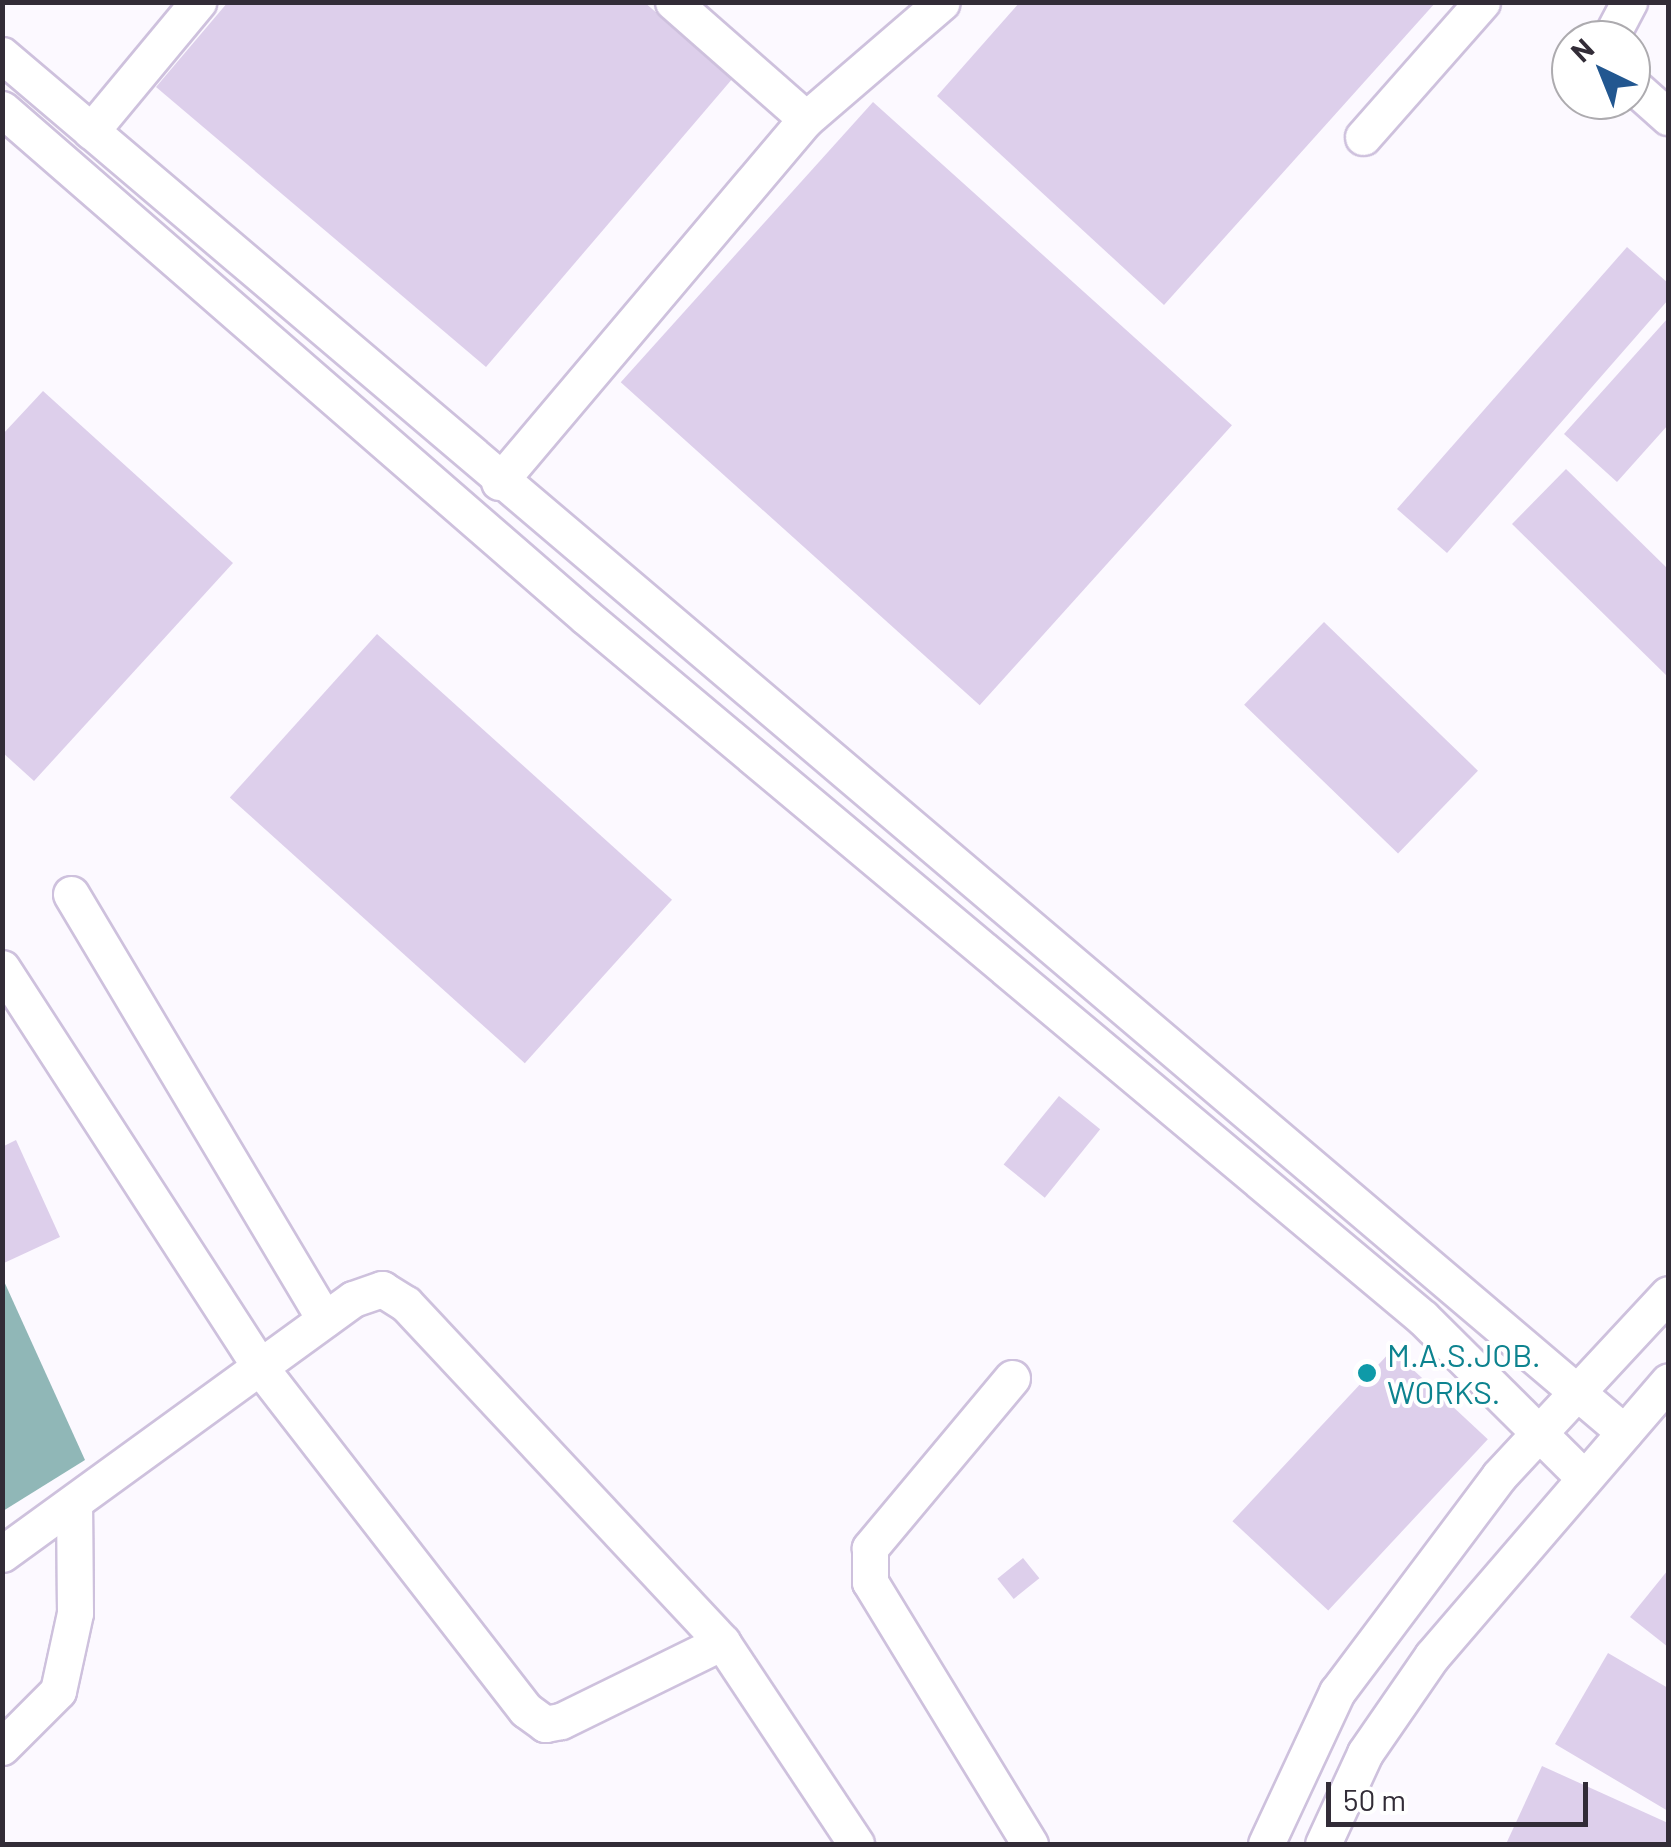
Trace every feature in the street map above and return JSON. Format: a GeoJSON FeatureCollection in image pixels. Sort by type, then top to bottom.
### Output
{"type":"FeatureCollection","features":[{"type":"Feature","properties":{"kind":"street"},"geometry":{"type":"LineString","coordinates":[[91,131],[198,2]]}},
{"type":"Feature","properties":{"kind":"street"},"geometry":{"type":"LineString","coordinates":[[673,2],[806,120]]}},
{"type":"Feature","properties":{"kind":"street"},"geometry":{"type":"LineString","coordinates":[[499,482],[806,120],[942,2]]}},
{"type":"Feature","properties":{"kind":"street"},"geometry":{"type":"LineString","coordinates":[[1364,137],[1482,2]]}},
{"type":"Feature","properties":{"kind":"street"},"geometry":{"type":"LineString","coordinates":[[2,55],[499,482],[1624,1432]]}},
{"type":"Feature","properties":{"kind":"street"},"geometry":{"type":"LineString","coordinates":[[2,109],[570,603],[1304,1214],[1582,1476]]}},
{"type":"Feature","properties":{"kind":"street"},"geometry":{"type":"LineString","coordinates":[[71,894],[324,1320]]}},
{"type":"Feature","properties":{"kind":"street"},"geometry":{"type":"LineString","coordinates":[[2,968],[259,1366],[545,1724],[722,1642]]}},
{"type":"Feature","properties":{"kind":"street"},"geometry":{"type":"LineString","coordinates":[[6,1541],[74,1506],[259,1366],[324,1320],[382,1288],[406,1304],[722,1642],[856,1844]]}},
{"type":"Feature","properties":{"kind":"street"},"geometry":{"type":"LineString","coordinates":[[1266,1844],[1337,1692],[1539,1432],[1668,1294]]}},
{"type":"Feature","properties":{"kind":"street"},"geometry":{"type":"LineString","coordinates":[[1012,1378],[870,1548],[870,1582],[1030,1844]]}},
{"type":"Feature","properties":{"kind":"street"},"geometry":{"type":"LineString","coordinates":[[1322,1844],[1365,1753],[1432,1656],[1582,1476],[1668,1382]]}},
{"type":"Feature","properties":{"kind":"street"},"geometry":{"type":"LineString","coordinates":[[2,1747],[58,1691],[75,1614],[74,1506]]}},
{"type":"Feature","properties":{"kind":"water"},"geometry":{"type":"Polygon","coordinates":[[[3,1279],[85,1460],[2,1511],[3,1279]]]}},
{"type":"Feature","properties":{"kind":"building"},"geometry":{"type":"Polygon","coordinates":[[[228,2],[644,2],[733,78],[486,367],[156,87],[228,2]]]}},
{"type":"Feature","properties":{"kind":"building"},"geometry":{"type":"Polygon","coordinates":[[[1020,2],[1436,2],[1164,305],[937,96],[1020,2]]]}},
{"type":"Feature","properties":{"kind":"building"},"geometry":{"type":"Polygon","coordinates":[[[873,102],[1232,425],[980,705],[621,382],[873,102]]]}},
{"type":"Feature","properties":{"kind":"building"},"geometry":{"type":"Polygon","coordinates":[[[1627,247],[1668,283],[1668,300],[1447,553],[1397,509],[1627,247]]]}},
{"type":"Feature","properties":{"kind":"building"},"geometry":{"type":"Polygon","coordinates":[[[1668,318],[1668,425],[1617,482],[1564,434],[1668,318]]]}},
{"type":"Feature","properties":{"kind":"building"},"geometry":{"type":"Polygon","coordinates":[[[43,391],[233,563],[34,781],[2,752],[2,435],[43,391]]]}},
{"type":"Feature","properties":{"kind":"building"},"geometry":{"type":"Polygon","coordinates":[[[1566,469],[1668,569],[1668,677],[1512,524],[1566,469]]]}},
{"type":"Feature","properties":{"kind":"building"},"geometry":{"type":"Polygon","coordinates":[[[1324,622],[1478,771],[1398,853],[1244,705],[1324,622]]]}},
{"type":"Feature","properties":{"kind":"building"},"geometry":{"type":"Polygon","coordinates":[[[377,634],[672,900],[525,1063],[230,797],[377,634]]]}},
{"type":"Feature","properties":{"kind":"building"},"geometry":{"type":"Polygon","coordinates":[[[1059,1096],[1100,1129],[1045,1198],[1004,1164],[1059,1096]]]}},
{"type":"Feature","properties":{"kind":"building"},"geometry":{"type":"Polygon","coordinates":[[[16,1140],[60,1237],[4,1263],[2,1147],[16,1140]]]}},
{"type":"Feature","properties":{"kind":"building"},"geometry":{"type":"Polygon","coordinates":[[[1392,1350],[1488,1439],[1328,1610],[1232,1521],[1392,1350]]]}},
{"type":"Feature","properties":{"kind":"building"},"geometry":{"type":"Polygon","coordinates":[[[1023,1558],[1039,1578],[1014,1599],[997,1579],[1023,1558]]]}},
{"type":"Feature","properties":{"kind":"building"},"geometry":{"type":"Polygon","coordinates":[[[1668,1570],[1668,1647],[1630,1617],[1668,1570]]]}},
{"type":"Feature","properties":{"kind":"building"},"geometry":{"type":"Polygon","coordinates":[[[1608,1653],[1668,1688],[1668,1811],[1555,1744],[1608,1653]]]}},
{"type":"Feature","properties":{"kind":"building"},"geometry":{"type":"Polygon","coordinates":[[[1542,1766],[1668,1823],[1668,1844],[1506,1844],[1542,1766]]]}},
{"type":"Feature","properties":{"kind":"place","name":"M.A.S.JOB. WORKS."},"geometry":{"type":"Point","coordinates":[1367,1373]}}]}
